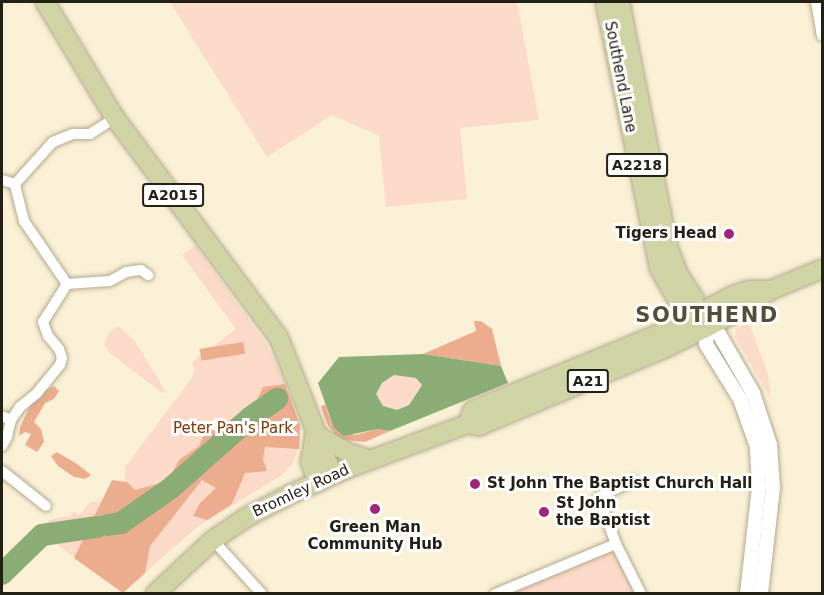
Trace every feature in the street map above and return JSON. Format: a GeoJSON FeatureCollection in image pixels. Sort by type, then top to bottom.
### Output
{"type":"FeatureCollection","features":[{"type":"Feature","properties":{"kind":"main road","name":"A2015"},"geometry":{"type":"LineString","coordinates":[[45,2],[115,118],[279,338],[315,434],[310,462],[326,479]]}},
{"type":"Feature","properties":{"kind":"main road","name":"Southend Lane"},"geometry":{"type":"LineString","coordinates":[[605,2],[622,50],[657,229],[672,262],[694,298],[695,313],[707,328]]}},
{"type":"Feature","properties":{"kind":"main road","name":"Southend Lane"},"geometry":{"type":"LineString","coordinates":[[620,2],[622,50]]}},
{"type":"Feature","properties":{"kind":"main road","name":"Bromley Road"},"geometry":{"type":"LineString","coordinates":[[155,594],[213,540],[247,517],[370,460],[467,423],[480,426],[670,346],[745,308],[771,290],[822,269]]}},
{"type":"Feature","properties":{"kind":"main road","name":"Bromley Road"},"geometry":{"type":"LineString","coordinates":[[467,423],[473,410],[663,332],[695,313],[749,290],[771,290]]}},
{"type":"Feature","properties":{"kind":"main road"},"geometry":{"type":"LineString","coordinates":[[315,434],[346,452],[370,460]]}},
{"type":"Feature","properties":{"kind":"street"},"geometry":{"type":"LineString","coordinates":[[816,2],[822,35]]}},
{"type":"Feature","properties":{"kind":"street"},"geometry":{"type":"LineString","coordinates":[[15,184],[53,142],[73,134],[90,134],[115,118]]}},
{"type":"Feature","properties":{"kind":"street"},"geometry":{"type":"LineString","coordinates":[[2,180],[15,184]]}},
{"type":"Feature","properties":{"kind":"street"},"geometry":{"type":"LineString","coordinates":[[15,184],[24,221],[68,284]]}},
{"type":"Feature","properties":{"kind":"street"},"geometry":{"type":"LineString","coordinates":[[68,284],[110,281],[141,270],[148,275]]}},
{"type":"Feature","properties":{"kind":"street"},"geometry":{"type":"LineString","coordinates":[[2,446],[7,437],[6,418],[37,393],[63,358],[48,336],[43,322],[68,284]]}},
{"type":"Feature","properties":{"kind":"street"},"geometry":{"type":"LineString","coordinates":[[747,594],[759,487],[757,447],[740,399],[706,344],[707,328],[719,334],[753,393],[770,445],[773,488],[761,594]]}},
{"type":"Feature","properties":{"kind":"street"},"geometry":{"type":"LineString","coordinates":[[2,471],[46,506]]}},
{"type":"Feature","properties":{"kind":"street"},"geometry":{"type":"LineString","coordinates":[[632,481],[599,496],[616,544],[641,594]]}},
{"type":"Feature","properties":{"kind":"street"},"geometry":{"type":"LineString","coordinates":[[213,540],[262,594]]}},
{"type":"Feature","properties":{"kind":"street"},"geometry":{"type":"LineString","coordinates":[[495,594],[616,544]]}},
{"type":"Feature","properties":{"kind":"green space"},"geometry":{"type":"Polygon","coordinates":[[[170,2],[517,2],[539,120],[460,128],[467,199],[386,207],[379,136],[332,115],[267,157],[170,2]]]}},
{"type":"Feature","properties":{"kind":"green space","name":"Peter Pan's Park"},"geometry":{"type":"Polygon","coordinates":[[[195,245],[267,345],[300,425],[300,443],[293,463],[282,475],[196,528],[122,593],[39,531],[45,523],[56,518],[70,516],[74,512],[80,515],[90,502],[110,501],[125,485],[125,467],[191,379],[195,369],[192,362],[236,329],[182,255],[195,245]]]}},
{"type":"Feature","properties":{"kind":"green space"},"geometry":{"type":"Polygon","coordinates":[[[474,321],[481,321],[492,329],[501,366],[423,354],[476,331],[474,321]]]}},
{"type":"Feature","properties":{"kind":"green space"},"geometry":{"type":"Polygon","coordinates":[[[749,323],[768,375],[771,399],[735,337],[736,329],[749,323]]]}},
{"type":"Feature","properties":{"kind":"green space"},"geometry":{"type":"Polygon","coordinates":[[[120,327],[135,341],[166,392],[162,393],[110,353],[104,344],[107,336],[114,328],[120,327]]]}},
{"type":"Feature","properties":{"kind":"green space"},"geometry":{"type":"Polygon","coordinates":[[[243,342],[245,354],[201,361],[200,349],[243,342]]]}},
{"type":"Feature","properties":{"kind":"green space"},"geometry":{"type":"Polygon","coordinates":[[[394,375],[416,378],[422,385],[409,404],[397,410],[383,406],[375,394],[382,383],[394,375]]]}},
{"type":"Feature","properties":{"kind":"green space"},"geometry":{"type":"Polygon","coordinates":[[[285,384],[300,425],[299,449],[265,447],[263,459],[267,471],[245,473],[232,504],[207,520],[193,516],[200,503],[216,488],[202,480],[150,546],[145,573],[123,593],[74,558],[112,480],[127,482],[135,490],[168,481],[179,460],[199,446],[208,425],[225,423],[254,406],[263,387],[285,384]]]}},
{"type":"Feature","properties":{"kind":"green space"},"geometry":{"type":"Polygon","coordinates":[[[54,386],[59,391],[54,399],[45,403],[34,422],[41,429],[44,442],[37,452],[25,445],[31,434],[25,432],[19,436],[20,427],[31,404],[44,391],[54,386]]]}},
{"type":"Feature","properties":{"kind":"green space"},"geometry":{"type":"Polygon","coordinates":[[[325,404],[334,428],[355,435],[378,429],[390,431],[365,442],[337,437],[327,424],[321,407],[325,404]]]}},
{"type":"Feature","properties":{"kind":"green space"},"geometry":{"type":"Polygon","coordinates":[[[57,452],[91,475],[85,479],[74,477],[58,466],[51,456],[57,452]]]}},
{"type":"Feature","properties":{"kind":"green space"},"geometry":{"type":"Polygon","coordinates":[[[611,550],[616,552],[634,593],[507,594],[611,550]]]}},
{"type":"Feature","properties":{"kind":"shaded area"},"geometry":{"type":"Polygon","coordinates":[[[423,354],[501,366],[508,383],[390,431],[378,429],[344,436],[334,428],[318,383],[339,357],[423,354]],[[394,375],[382,383],[376,394],[383,406],[397,410],[409,405],[422,385],[416,378],[394,375]]]}},
{"type":"Feature","properties":{"kind":"waterway"},"geometry":{"type":"LineString","coordinates":[[108,525],[121,523],[171,488],[251,417],[277,399]]}},
{"type":"Feature","properties":{"kind":"waterway"},"geometry":{"type":"LineString","coordinates":[[2,574],[42,535],[97,527]]}},
{"type":"Feature","properties":{"kind":"place","name":"Tigers Head"},"geometry":{"type":"Point","coordinates":[729,234]}},
{"type":"Feature","properties":{"kind":"place","name":"St John The Baptist Church Hall"},"geometry":{"type":"Point","coordinates":[475,484]}},
{"type":"Feature","properties":{"kind":"place","name":"Green Man Community Hub"},"geometry":{"type":"Point","coordinates":[375,509]}},
{"type":"Feature","properties":{"kind":"place","name":"St John the Baptist"},"geometry":{"type":"Point","coordinates":[544,512]}},
{"type":"Feature","properties":{"kind":"district","name":"SOUTHEND"},"geometry":{"type":"Point","coordinates":[707,315]}}]}
